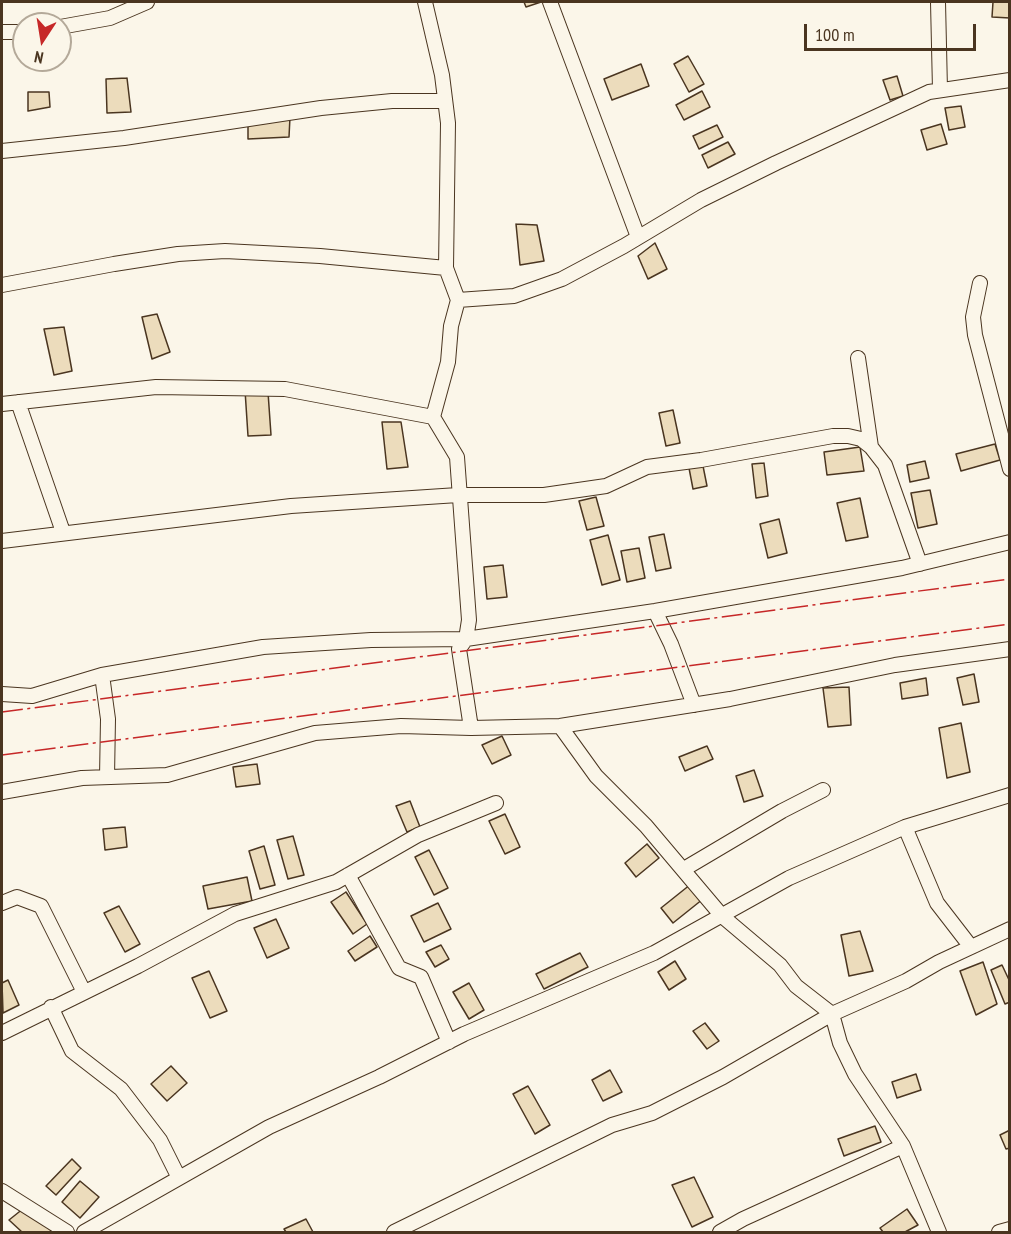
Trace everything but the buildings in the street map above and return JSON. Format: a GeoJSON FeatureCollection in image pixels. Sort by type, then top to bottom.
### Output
{"type":"FeatureCollection","features":[{"type":"Feature","properties":{"kind":"street"},"geometry":{"type":"LineString","coordinates":[[72,25],[110,18],[147,2]]}},
{"type":"Feature","properties":{"kind":"street"},"geometry":{"type":"LineString","coordinates":[[425,2],[442,75],[448,123],[446,268],[458,300],[451,326],[448,362],[433,417],[457,457],[469,620],[466,639],[459,649],[471,728]]}},
{"type":"Feature","properties":{"kind":"street"},"geometry":{"type":"LineString","coordinates":[[550,2],[638,237]]}},
{"type":"Feature","properties":{"kind":"street"},"geometry":{"type":"LineString","coordinates":[[938,2],[940,90]]}},
{"type":"Feature","properties":{"kind":"street"},"geometry":{"type":"LineString","coordinates":[[458,300],[514,296],[562,279],[701,200],[929,92],[1010,80]]}},
{"type":"Feature","properties":{"kind":"street"},"geometry":{"type":"LineString","coordinates":[[2,151],[124,138],[321,108],[392,101],[445,101]]}},
{"type":"Feature","properties":{"kind":"street"},"geometry":{"type":"LineString","coordinates":[[2,285],[178,254],[225,251],[320,256],[446,268]]}},
{"type":"Feature","properties":{"kind":"street"},"geometry":{"type":"LineString","coordinates":[[980,283],[973,317],[975,335],[1010,469]]}},
{"type":"Feature","properties":{"kind":"street"},"geometry":{"type":"LineString","coordinates":[[858,358],[872,447]]}},
{"type":"Feature","properties":{"kind":"street"},"geometry":{"type":"LineString","coordinates":[[2,404],[156,387],[285,389],[433,417]]}},
{"type":"Feature","properties":{"kind":"street"},"geometry":{"type":"LineString","coordinates":[[18,402],[63,532]]}},
{"type":"Feature","properties":{"kind":"street"},"geometry":{"type":"LineString","coordinates":[[2,541],[291,506],[458,495],[544,495],[596,488],[617,482],[647,467],[701,460],[833,436],[848,436],[861,439],[872,447],[885,465],[920,564]]}},
{"type":"Feature","properties":{"kind":"street"},"geometry":{"type":"LineString","coordinates":[[2,694],[32,696],[102,675],[263,647],[371,640],[466,639],[655,611],[920,564],[1010,542]]}},
{"type":"Feature","properties":{"kind":"street"},"geometry":{"type":"LineString","coordinates":[[655,611],[694,705]]}},
{"type":"Feature","properties":{"kind":"street"},"geometry":{"type":"LineString","coordinates":[[2,792],[82,778],[167,775],[315,733],[401,726],[471,728],[560,726],[694,705],[895,665],[1010,649]]}},
{"type":"Feature","properties":{"kind":"street"},"geometry":{"type":"LineString","coordinates":[[102,675],[108,719],[106,777]]}},
{"type":"Feature","properties":{"kind":"street"},"geometry":{"type":"LineString","coordinates":[[560,726],[596,776],[646,826],[722,916],[780,965],[796,986],[832,1014],[840,1044],[855,1074],[903,1146],[939,1233]]}},
{"type":"Feature","properties":{"kind":"street"},"geometry":{"type":"LineString","coordinates":[[684,869],[782,811],[823,790]]}},
{"type":"Feature","properties":{"kind":"street"},"geometry":{"type":"LineString","coordinates":[[84,1233],[269,1127],[379,1077],[448,1042],[654,953],[789,878],[905,827],[1010,795]]}},
{"type":"Feature","properties":{"kind":"street"},"geometry":{"type":"LineString","coordinates":[[2,1033],[138,966],[235,914],[336,882],[418,835],[496,803]]}},
{"type":"Feature","properties":{"kind":"street"},"geometry":{"type":"LineString","coordinates":[[905,827],[937,903],[971,947]]}},
{"type":"Feature","properties":{"kind":"street"},"geometry":{"type":"LineString","coordinates":[[348,876],[399,968],[421,977],[448,1042]]}},
{"type":"Feature","properties":{"kind":"street"},"geometry":{"type":"LineString","coordinates":[[2,903],[17,897],[41,906],[84,992]]}},
{"type":"Feature","properties":{"kind":"street"},"geometry":{"type":"LineString","coordinates":[[394,1233],[612,1125],[652,1113],[723,1077],[832,1014],[906,981],[1010,929]]}},
{"type":"Feature","properties":{"kind":"street"},"geometry":{"type":"LineString","coordinates":[[51,1007],[72,1051],[121,1089],[160,1140],[179,1178]]}},
{"type":"Feature","properties":{"kind":"street"},"geometry":{"type":"LineString","coordinates":[[720,1233],[743,1219],[903,1146]]}},
{"type":"Feature","properties":{"kind":"street"},"geometry":{"type":"LineString","coordinates":[[2,1191],[67,1233]]}},
{"type":"Feature","properties":{"kind":"street"},"geometry":{"type":"LineString","coordinates":[[743,1219],[749,1233]]}},
{"type":"Feature","properties":{"kind":"street"},"geometry":{"type":"LineString","coordinates":[[999,1233],[1010,1229]]}},
{"type":"Feature","properties":{"kind":"power"},"geometry":{"type":"LineString","coordinates":[[2,712],[1010,579]]}},
{"type":"Feature","properties":{"kind":"power"},"geometry":{"type":"LineString","coordinates":[[2,755],[1010,624]]}}]}
